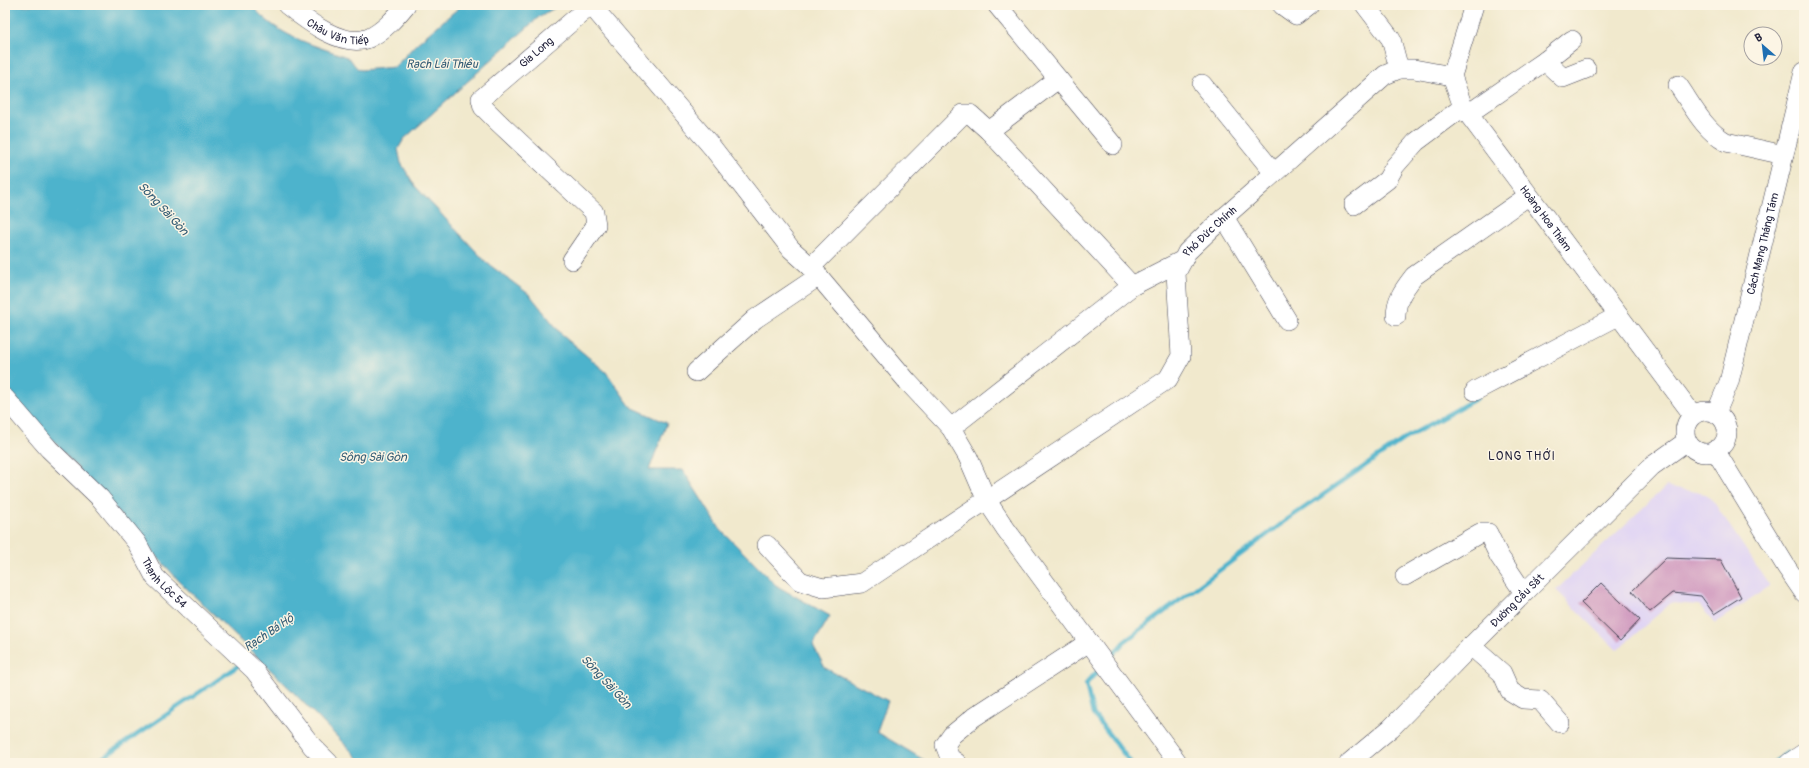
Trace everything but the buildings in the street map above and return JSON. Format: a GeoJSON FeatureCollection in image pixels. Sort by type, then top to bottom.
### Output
{"type":"FeatureCollection","features":[{"type":"Feature","properties":{"kind":"street","name":"Châu Văn Tiếp"},"geometry":{"type":"LineString","coordinates":[[287,5],[311,24],[350,41],[369,38],[392,21],[406,5]]}},
{"type":"Feature","properties":{"kind":"street"},"geometry":{"type":"LineString","coordinates":[[591,5],[712,147],[791,249],[815,271],[906,381],[951,428],[968,457],[987,501],[1005,528],[1178,763]]}},
{"type":"Feature","properties":{"kind":"street","name":"Gia Long"},"geometry":{"type":"LineString","coordinates":[[572,260],[596,225],[594,212],[483,107],[481,99],[591,5]]}},
{"type":"Feature","properties":{"kind":"street"},"geometry":{"type":"LineString","coordinates":[[997,5],[1113,145]]}},
{"type":"Feature","properties":{"kind":"street"},"geometry":{"type":"LineString","coordinates":[[1282,5],[1296,15],[1309,5]]}},
{"type":"Feature","properties":{"kind":"street"},"geometry":{"type":"LineString","coordinates":[[1365,5],[1391,39],[1399,69],[1414,69],[1452,76],[1474,5]]}},
{"type":"Feature","properties":{"kind":"street"},"geometry":{"type":"LineString","coordinates":[[1354,205],[1387,180],[1395,166],[1416,142],[1545,61],[1572,40]]}},
{"type":"Feature","properties":{"kind":"street"},"geometry":{"type":"LineString","coordinates":[[1545,61],[1563,78],[1586,69]]}},
{"type":"Feature","properties":{"kind":"street","name":"Phó Đức Chính"},"geometry":{"type":"LineString","coordinates":[[951,428],[1132,286],[1183,260],[1188,252],[1224,217],[1385,75],[1399,69]]}},
{"type":"Feature","properties":{"kind":"street","name":"Cách Mạng Tháng Tám"},"geometry":{"type":"LineString","coordinates":[[1716,413],[1729,382],[1804,72]]}},
{"type":"Feature","properties":{"kind":"street","name":"Hoàng Hoa Thám"},"geometry":{"type":"LineString","coordinates":[[1452,76],[1465,110],[1692,415]]}},
{"type":"Feature","properties":{"kind":"street"},"geometry":{"type":"LineString","coordinates":[[989,131],[1058,79]]}},
{"type":"Feature","properties":{"kind":"street"},"geometry":{"type":"LineString","coordinates":[[1202,84],[1274,173]]}},
{"type":"Feature","properties":{"kind":"street"},"geometry":{"type":"LineString","coordinates":[[1678,85],[1709,129],[1718,138],[1726,142],[1784,155]]}},
{"type":"Feature","properties":{"kind":"street"},"geometry":{"type":"LineString","coordinates":[[696,372],[755,319],[815,271],[963,114],[970,114],[989,131],[1132,286]]}},
{"type":"Feature","properties":{"kind":"street"},"geometry":{"type":"LineString","coordinates":[[1396,316],[1396,305],[1402,291],[1414,276],[1528,196]]}},
{"type":"Feature","properties":{"kind":"street"},"geometry":{"type":"LineString","coordinates":[[1224,217],[1287,320]]}},
{"type":"Feature","properties":{"kind":"street"},"geometry":{"type":"LineString","coordinates":[[767,545],[800,581],[823,588],[862,583],[1168,379],[1181,356],[1176,274],[1183,260]]}},
{"type":"Feature","properties":{"kind":"street"},"geometry":{"type":"LineString","coordinates":[[1475,391],[1618,316]]}},
{"type":"Feature","properties":{"kind":"street","name":"Thạnh Lộc 54"},"geometry":{"type":"LineString","coordinates":[[5,398],[49,449],[100,498],[136,543],[155,578],[252,668],[312,746],[329,763]]}},
{"type":"Feature","properties":{"kind":"street"},"geometry":{"type":"LineString","coordinates":[[1704,411],[1716,413],[1725,422],[1727,435],[1724,441],[1716,450],[1709,452],[1696,450],[1687,441],[1685,427],[1692,415],[1704,411]]}},
{"type":"Feature","properties":{"kind":"street","name":"Đường Cầu Sắt"},"geometry":{"type":"LineString","coordinates":[[1349,763],[1391,728],[1652,466],[1687,441]]}},
{"type":"Feature","properties":{"kind":"street"},"geometry":{"type":"LineString","coordinates":[[1716,450],[1801,583]]}},
{"type":"Feature","properties":{"kind":"street"},"geometry":{"type":"LineString","coordinates":[[1405,576],[1480,533],[1488,533],[1499,556],[1524,593]]}},
{"type":"Feature","properties":{"kind":"street"},"geometry":{"type":"LineString","coordinates":[[1471,646],[1502,673],[1510,691],[1523,699],[1540,700],[1560,723]]}},
{"type":"Feature","properties":{"kind":"street"},"geometry":{"type":"LineString","coordinates":[[957,763],[950,758],[945,745],[952,735],[974,717],[1093,648]]}},
{"type":"Feature","properties":{"kind":"street"},"geometry":{"type":"LineString","coordinates":[[1789,763],[1804,753]]}},
{"type":"Feature","properties":{"kind":"shaded area"},"geometry":{"type":"Polygon","coordinates":[[[1666,486],[1705,494],[1713,501],[1770,586],[1715,623],[1699,605],[1671,603],[1617,650],[1556,590],[1666,486]]]}},
{"type":"Feature","properties":{"kind":"water","name":"Sông Sài Gòn"},"geometry":{"type":"Polygon","coordinates":[[[5,5],[252,5],[261,16],[283,32],[307,43],[347,57],[357,68],[361,70],[395,67],[415,45],[462,5],[560,5],[540,16],[404,139],[398,149],[401,163],[415,186],[487,263],[530,295],[563,336],[606,372],[631,407],[667,423],[649,470],[683,470],[720,529],[777,586],[830,616],[813,645],[825,668],[888,701],[877,732],[929,763],[363,763],[285,684],[179,581],[5,387],[5,5]]]}},
{"type":"Feature","properties":{"kind":"waterway"},"geometry":{"type":"LineString","coordinates":[[1107,661],[1124,642],[1288,519],[1404,439],[1477,398]]}},
{"type":"Feature","properties":{"kind":"waterway","name":"Rạch Bá Hộ"},"geometry":{"type":"LineString","coordinates":[[95,763],[241,664]]}},
{"type":"Feature","properties":{"kind":"waterway"},"geometry":{"type":"LineString","coordinates":[[1102,666],[1086,684],[1093,714],[1131,763]]}},
{"type":"Feature","properties":{"kind":"waterway"},"geometry":{"type":"LineString","coordinates":[[1773,763],[1787,753]]}},
{"type":"Feature","properties":{"kind":"district","name":"LONG THỚI"},"geometry":{"type":"Point","coordinates":[1522,456]}},
{"type":"Feature","properties":{"kind":"water label","name":"Rạch Lái Thiêu"},"geometry":{"type":"Point","coordinates":[442,64]}}]}
